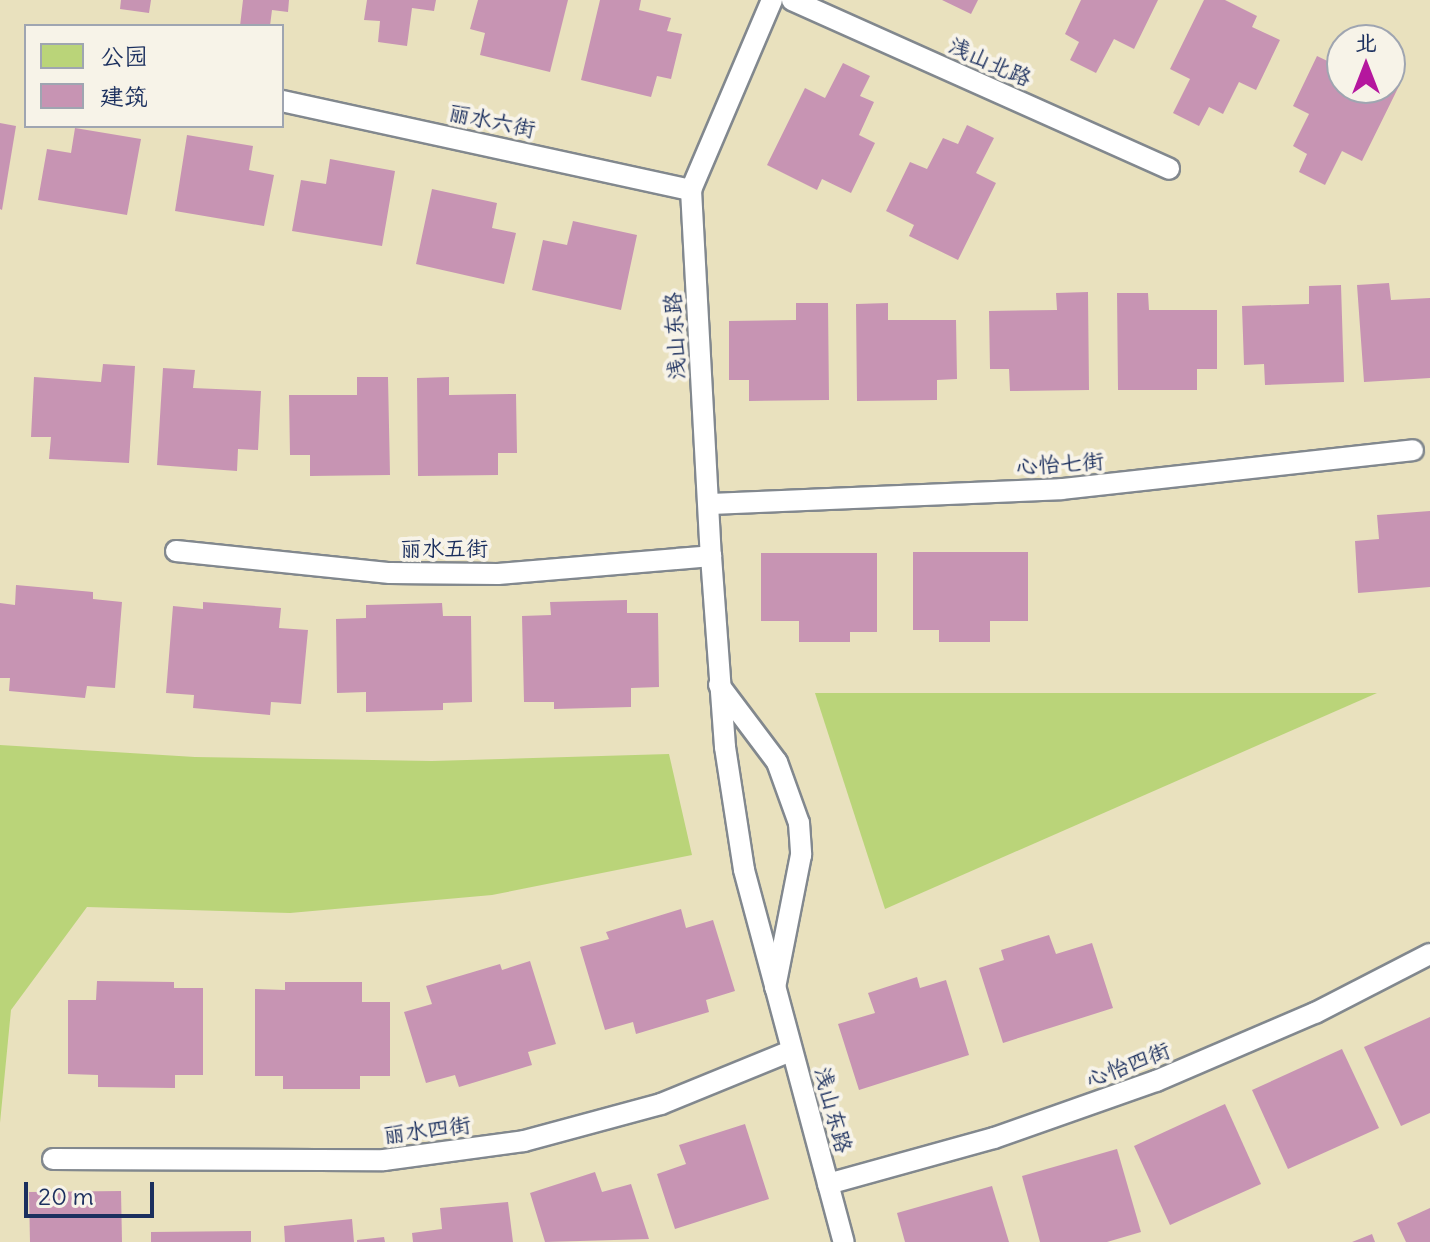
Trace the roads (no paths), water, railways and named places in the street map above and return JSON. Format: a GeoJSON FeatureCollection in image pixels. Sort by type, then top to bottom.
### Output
{"type":"FeatureCollection","features":[{"type":"Feature","properties":{"kind":"lane","name":"浅山东路"},"geometry":{"type":"LineString","coordinates":[[772,0],[691,190],[711,556],[719,685],[733,808],[775,990],[844,1242]]}},
{"type":"Feature","properties":{"kind":"lane","name":"浅山北路"},"geometry":{"type":"LineString","coordinates":[[792,0],[1169,169]]}},
{"type":"Feature","properties":{"kind":"lane","name":"丽水六街"},"geometry":{"type":"LineString","coordinates":[[284,101],[691,190]]}},
{"type":"Feature","properties":{"kind":"lane","name":"心怡七街"},"geometry":{"type":"LineString","coordinates":[[709,504],[1062,489],[1413,450]]}},
{"type":"Feature","properties":{"kind":"lane","name":"丽水五街"},"geometry":{"type":"LineString","coordinates":[[176,551],[405,573],[605,568],[711,556]]}},
{"type":"Feature","properties":{"kind":"lane","name":"浅山东路"},"geometry":{"type":"LineString","coordinates":[[719,685],[777,762],[799,823],[801,855],[775,990]]}},
{"type":"Feature","properties":{"kind":"lane","name":"心怡四街"},"geometry":{"type":"LineString","coordinates":[[828,1184],[994,1138],[1156,1081],[1315,1013],[1430,954]]}},
{"type":"Feature","properties":{"kind":"lane","name":"丽水四街"},"geometry":{"type":"LineString","coordinates":[[53,1159],[384,1160],[524,1141],[661,1104],[791,1051]]}}]}
